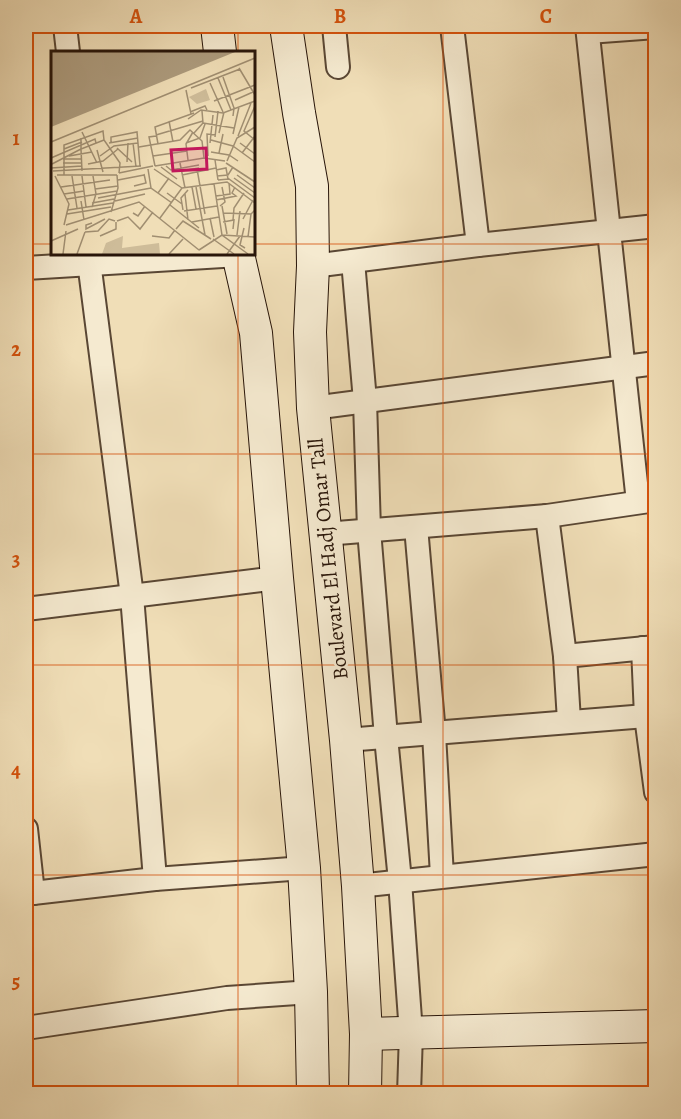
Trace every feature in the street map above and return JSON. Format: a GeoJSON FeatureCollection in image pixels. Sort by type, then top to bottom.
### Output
{"type":"FeatureCollection","features":[{"type":"Feature","properties":{"kind":"main road"},"geometry":{"type":"LineString","coordinates":[[217,26],[220,51]]}},
{"type":"Feature","properties":{"kind":"main road","name":"Boulevard El Hadj Omar Tall"},"geometry":{"type":"LineString","coordinates":[[286,26],[298,113],[312,186],[313,266],[310,332],[313,408],[358,886],[366,1034],[365,1094]]}},
{"type":"Feature","properties":{"kind":"main road"},"geometry":{"type":"LineString","coordinates":[[239,255],[256,333],[304,868],[311,992],[313,1094]]}},
{"type":"Feature","properties":{"kind":"main road"},"geometry":{"type":"LineString","coordinates":[[366,1034],[656,1026]]}},
{"type":"Feature","properties":{"kind":"street"},"geometry":{"type":"LineString","coordinates":[[65,26],[68,51]]}},
{"type":"Feature","properties":{"kind":"street"},"geometry":{"type":"LineString","coordinates":[[334,26],[338,67]]}},
{"type":"Feature","properties":{"kind":"street"},"geometry":{"type":"LineString","coordinates":[[452,26],[478,245]]}},
{"type":"Feature","properties":{"kind":"street"},"geometry":{"type":"LineString","coordinates":[[325,534],[547,516],[647,501],[624,366],[588,29],[656,27]]}},
{"type":"Feature","properties":{"kind":"street"},"geometry":{"type":"LineString","coordinates":[[313,266],[656,226]]}},
{"type":"Feature","properties":{"kind":"street"},"geometry":{"type":"LineString","coordinates":[[26,268],[88,259],[209,255]]}},
{"type":"Feature","properties":{"kind":"street"},"geometry":{"type":"LineString","coordinates":[[88,259],[132,596],[155,879]]}},
{"type":"Feature","properties":{"kind":"street"},"geometry":{"type":"LineString","coordinates":[[353,261],[365,401],[369,530],[411,1033],[409,1094]]}},
{"type":"Feature","properties":{"kind":"street"},"geometry":{"type":"LineString","coordinates":[[313,408],[656,363]]}},
{"type":"Feature","properties":{"kind":"street"},"geometry":{"type":"LineString","coordinates":[[547,516],[565,656],[569,721]]}},
{"type":"Feature","properties":{"kind":"street"},"geometry":{"type":"LineString","coordinates":[[416,527],[434,734],[442,876]]}},
{"type":"Feature","properties":{"kind":"street"},"geometry":{"type":"LineString","coordinates":[[26,609],[277,578]]}},
{"type":"Feature","properties":{"kind":"street"},"geometry":{"type":"LineString","coordinates":[[565,656],[650,647],[646,716],[656,792]]}},
{"type":"Feature","properties":{"kind":"street"},"geometry":{"type":"LineString","coordinates":[[345,740],[646,716]]}},
{"type":"Feature","properties":{"kind":"street"},"geometry":{"type":"LineString","coordinates":[[26,829],[29,892],[155,879],[304,868]]}},
{"type":"Feature","properties":{"kind":"street"},"geometry":{"type":"LineString","coordinates":[[358,886],[656,854]]}},
{"type":"Feature","properties":{"kind":"street"},"geometry":{"type":"LineString","coordinates":[[26,1028],[227,998],[311,992]]}}]}
